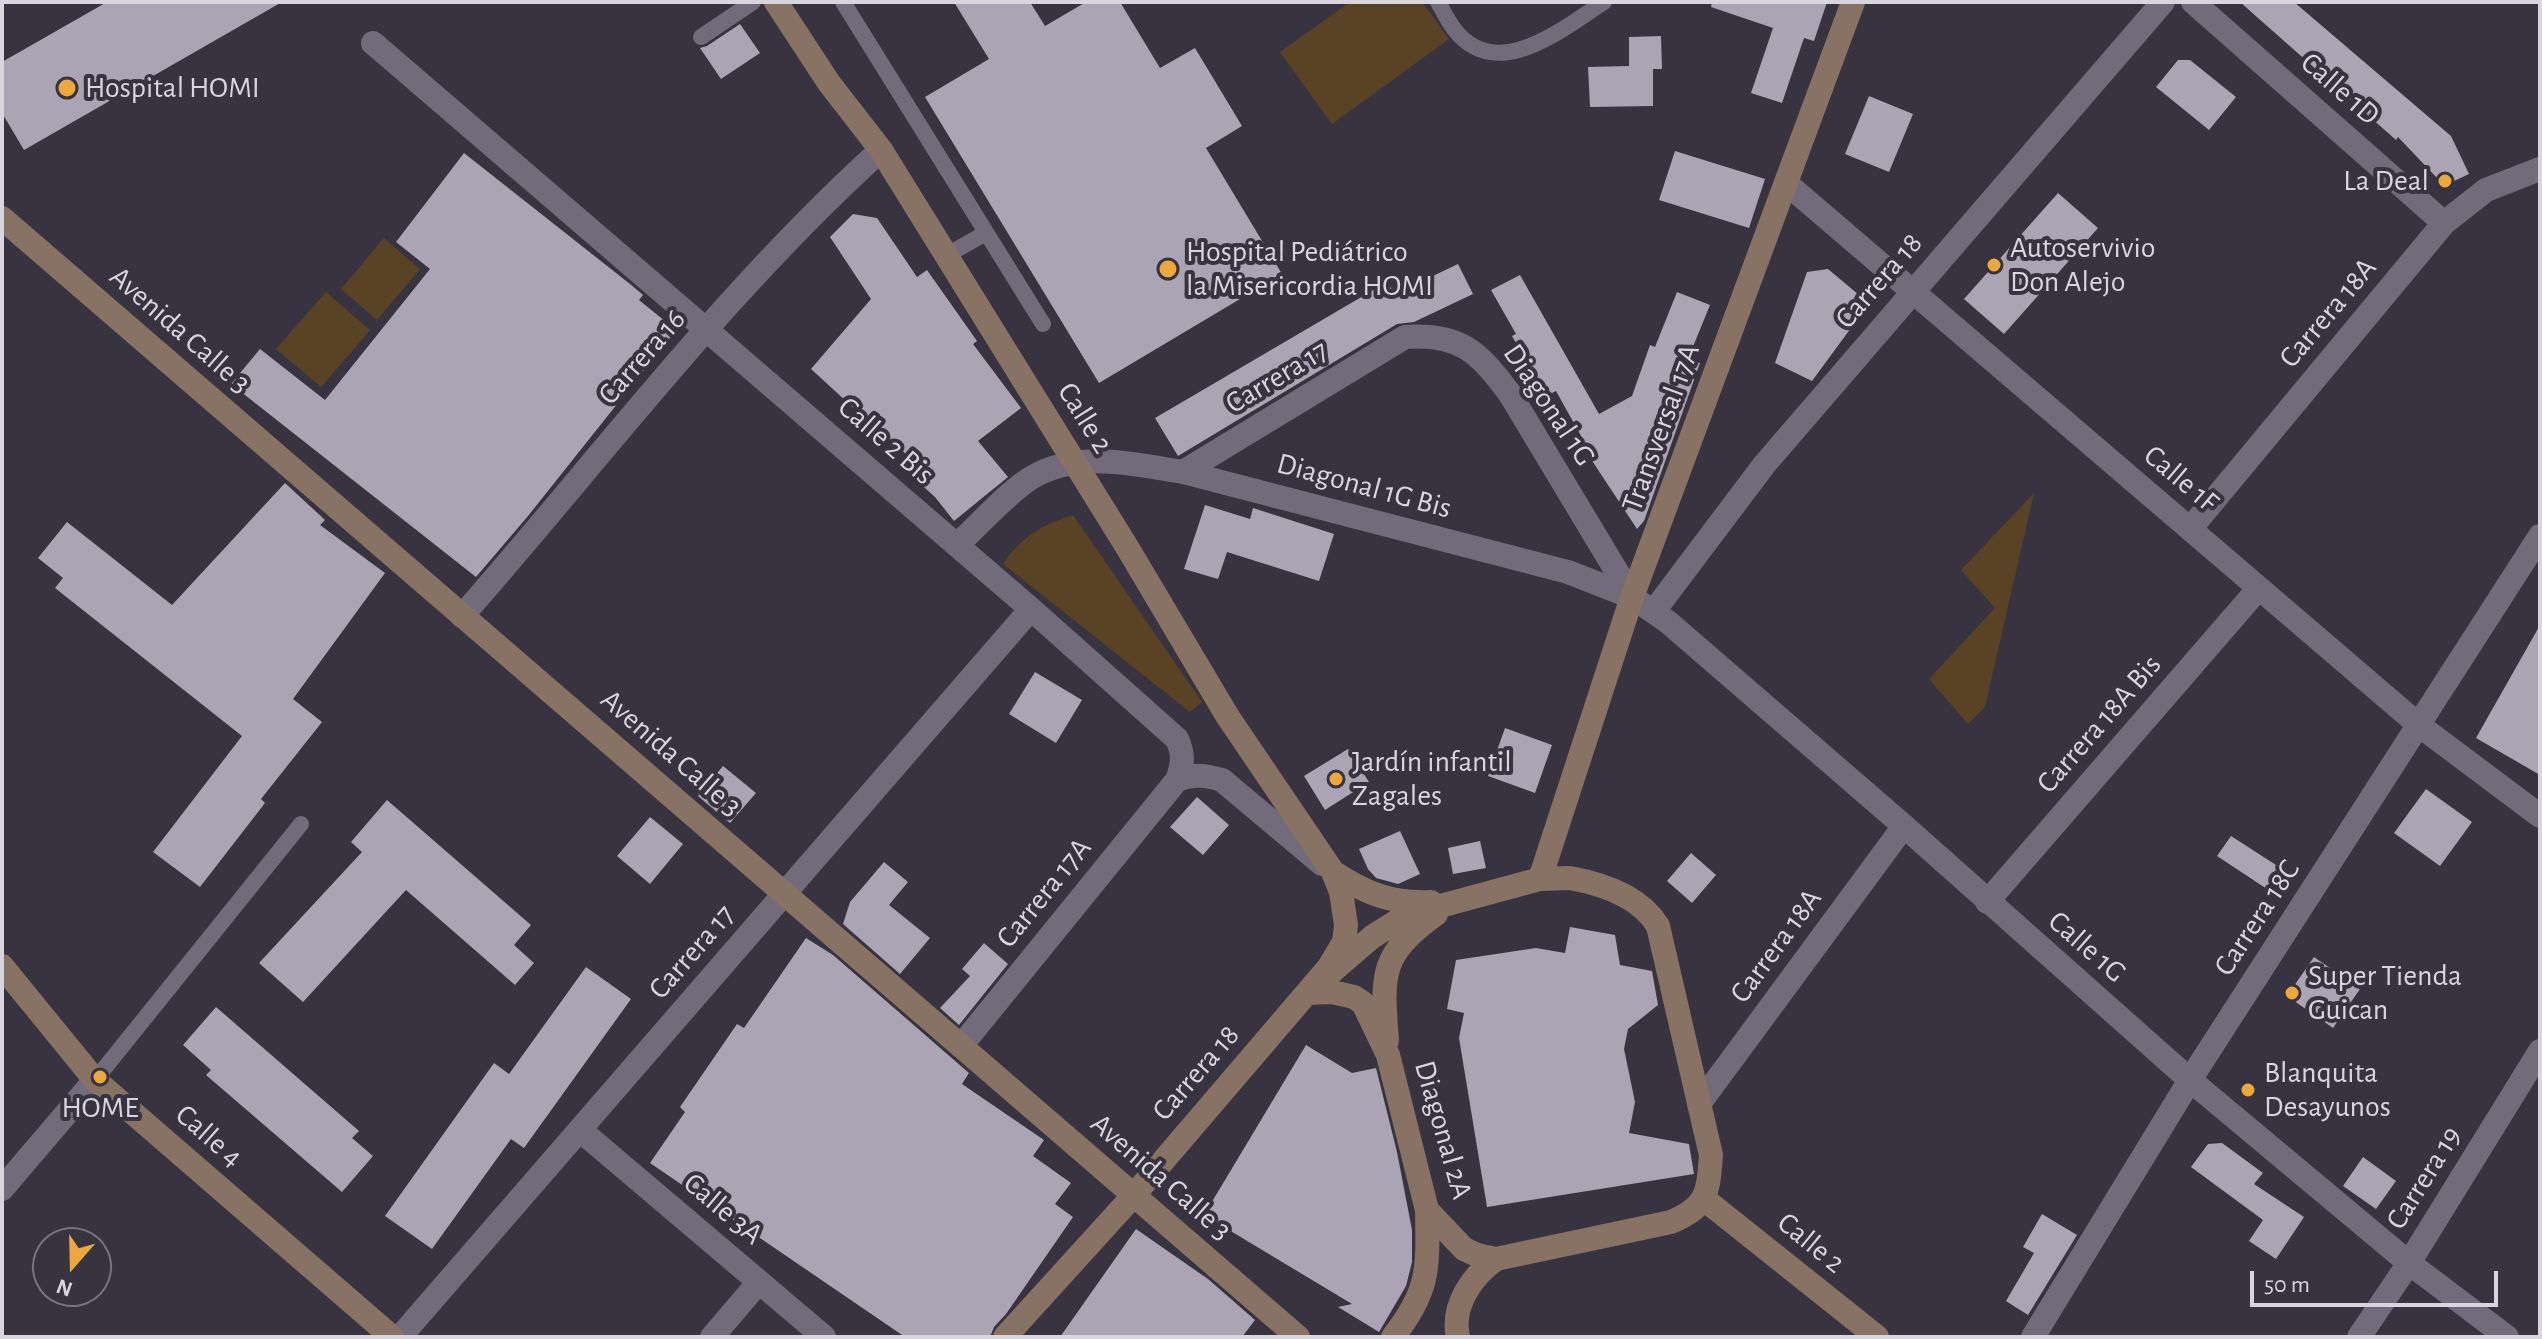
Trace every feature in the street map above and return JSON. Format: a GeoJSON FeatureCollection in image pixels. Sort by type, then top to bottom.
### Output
{"type":"FeatureCollection","features":[{"type":"Feature","properties":{"kind":"street","name":"Calle 2"},"geometry":{"type":"LineString","coordinates":[[776,2],[829,83],[881,150],[1075,462],[1228,717],[1333,872]]}},
{"type":"Feature","properties":{"kind":"street","name":"Transversal 17A"},"geometry":{"type":"LineString","coordinates":[[1540,879],[1632,597],[1853,2]]}},
{"type":"Feature","properties":{"kind":"street","name":"Carrera 18"},"geometry":{"type":"LineString","coordinates":[[1654,611],[1764,465],[2163,2]]}},
{"type":"Feature","properties":{"kind":"street","name":"Calle 1D"},"geometry":{"type":"LineString","coordinates":[[2193,2],[2444,223]]}},
{"type":"Feature","properties":{"kind":"street","name":"Calle 2 Bis"},"geometry":{"type":"LineString","coordinates":[[373,43],[1169,729],[1182,750],[1183,764],[1177,780]]}},
{"type":"Feature","properties":{"kind":"street","name":"Carrera 16"},"geometry":{"type":"LineString","coordinates":[[462,616],[708,329],[798,229],[881,150]]}},
{"type":"Feature","properties":{"kind":"street","name":"Carrera 18A"},"geometry":{"type":"LineString","coordinates":[[2190,529],[2444,223],[2486,190],[2540,169]]}},
{"type":"Feature","properties":{"kind":"street","name":"Calle 1F"},"geometry":{"type":"LineString","coordinates":[[1786,183],[2420,726],[2540,816]]}},
{"type":"Feature","properties":{"kind":"street","name":"Avenida Calle 3"},"geometry":{"type":"LineString","coordinates":[[2,218],[1298,1337]]}},
{"type":"Feature","properties":{"kind":"street","name":"Diagonal 1G"},"geometry":{"type":"LineString","coordinates":[[1405,337],[1446,338],[1469,348],[1488,364],[1510,394],[1632,597]]}},
{"type":"Feature","properties":{"kind":"street","name":"Carrera 17"},"geometry":{"type":"LineString","coordinates":[[1183,472],[1405,337]]}},
{"type":"Feature","properties":{"kind":"street","name":"Diagonal 1G Bis"},"geometry":{"type":"LineString","coordinates":[[957,545],[1028,480],[1047,470],[1075,462],[1119,462],[1183,472],[1568,572],[1632,597]]}},
{"type":"Feature","properties":{"kind":"street","name":"Carrera 18C"},"geometry":{"type":"LineString","coordinates":[[2033,1337],[2190,1080],[2540,536]]}},
{"type":"Feature","properties":{"kind":"street","name":"Carrera 18A Bis"},"geometry":{"type":"LineString","coordinates":[[1987,902],[2259,588]]}},
{"type":"Feature","properties":{"kind":"street","name":"Calle 1G"},"geometry":{"type":"LineString","coordinates":[[1632,597],[1654,611],[1904,826],[2190,1080],[2409,1263],[2507,1337]]}},
{"type":"Feature","properties":{"kind":"street","name":"Carrera 17"},"geometry":{"type":"LineString","coordinates":[[400,1337],[1031,609]]}},
{"type":"Feature","properties":{"kind":"street"},"geometry":{"type":"LineString","coordinates":[[1177,780],[1205,775],[1222,780],[1333,872]]}},
{"type":"Feature","properties":{"kind":"street","name":"Carrera 17A"},"geometry":{"type":"LineString","coordinates":[[961,1046],[1177,780]]}},
{"type":"Feature","properties":{"kind":"street","name":"Carrera 18A"},"geometry":{"type":"LineString","coordinates":[[1699,1104],[1904,826]]}},
{"type":"Feature","properties":{"kind":"street","name":"Carrera 18"},"geometry":{"type":"LineString","coordinates":[[1333,872],[1367,893],[1383,898],[1421,903],[1455,901]]}},
{"type":"Feature","properties":{"kind":"street","name":"Carrera 18"},"geometry":{"type":"LineString","coordinates":[[1005,1337],[1134,1195],[1329,967],[1344,942],[1344,907],[1333,872]]}},
{"type":"Feature","properties":{"kind":"street","name":"Carrera 18"},"geometry":{"type":"LineString","coordinates":[[1307,993],[1372,937],[1407,915],[1540,879],[1570,878],[1591,882],[1637,903],[1651,914],[1658,926],[1699,1104]]}},
{"type":"Feature","properties":{"kind":"street","name":"Carrera 18"},"geometry":{"type":"LineString","coordinates":[[1388,1055],[1384,995],[1390,961],[1412,931],[1455,901]]}},
{"type":"Feature","properties":{"kind":"street","name":"Calle 4"},"geometry":{"type":"LineString","coordinates":[[2,966],[95,1080],[392,1337]]}},
{"type":"Feature","properties":{"kind":"street","name":"Diagonal 2A"},"geometry":{"type":"LineString","coordinates":[[1307,993],[1332,992],[1354,997],[1363,1003],[1388,1055],[1427,1210],[1464,1249],[1496,1259]]}},
{"type":"Feature","properties":{"kind":"street","name":"Carrera 19"},"geometry":{"type":"LineString","coordinates":[[2359,1337],[2409,1263],[2540,1051]]}},
{"type":"Feature","properties":{"kind":"street"},"geometry":{"type":"LineString","coordinates":[[2,1189],[95,1080]]}},
{"type":"Feature","properties":{"kind":"street"},"geometry":{"type":"LineString","coordinates":[[1458,1337],[1458,1315],[1472,1279],[1496,1259],[1671,1222],[1692,1212],[1704,1199],[1711,1155],[1699,1104]]}},
{"type":"Feature","properties":{"kind":"street","name":"Calle 3A"},"geometry":{"type":"LineString","coordinates":[[580,1130],[824,1337]]}},
{"type":"Feature","properties":{"kind":"street","name":"Calle 2"},"geometry":{"type":"LineString","coordinates":[[1704,1199],[1877,1337]]}},
{"type":"Feature","properties":{"kind":"street"},"geometry":{"type":"LineString","coordinates":[[1393,1337],[1411,1314],[1422,1292],[1428,1250],[1427,1210]]}},
{"type":"Feature","properties":{"kind":"street"},"geometry":{"type":"LineString","coordinates":[[712,1337],[759,1282]]}},
{"type":"Feature","properties":{"kind":"lane"},"geometry":{"type":"LineString","coordinates":[[701,37],[753,2]]}},
{"type":"Feature","properties":{"kind":"lane"},"geometry":{"type":"LineString","coordinates":[[843,2],[1043,324]]}},
{"type":"Feature","properties":{"kind":"lane"},"geometry":{"type":"LineString","coordinates":[[1438,2],[1456,31],[1470,43],[1485,50],[1505,53],[1533,47],[1604,2]]}},
{"type":"Feature","properties":{"kind":"lane"},"geometry":{"type":"LineString","coordinates":[[947,255],[986,233]]}},
{"type":"Feature","properties":{"kind":"lane"},"geometry":{"type":"LineString","coordinates":[[95,1080],[301,824]]}},
{"type":"Feature","properties":{"kind":"shaded area"},"geometry":{"type":"Polygon","coordinates":[[[1350,2],[1422,2],[1449,39],[1332,124],[1280,52],[1350,2]]]}},
{"type":"Feature","properties":{"kind":"shaded area"},"geometry":{"type":"Polygon","coordinates":[[[384,238],[420,269],[377,320],[341,289],[384,238]]]}},
{"type":"Feature","properties":{"kind":"shaded area"},"geometry":{"type":"Polygon","coordinates":[[[326,292],[370,330],[321,387],[276,349],[326,292]]]}},
{"type":"Feature","properties":{"kind":"shaded area"},"geometry":{"type":"Polygon","coordinates":[[[2034,493],[1985,707],[1968,724],[1929,679],[1995,608],[1961,570],[2034,493]]]}},
{"type":"Feature","properties":{"kind":"shaded area"},"geometry":{"type":"Polygon","coordinates":[[[1073,515],[1202,702],[1190,712],[1003,564],[1033,533],[1073,515]]]}},
{"type":"Feature","properties":{"kind":"building","name":"Hospital HOMI"},"geometry":{"type":"Polygon","coordinates":[[[107,2],[282,2],[24,150],[2,113],[2,62],[107,2]]]}},
{"type":"Feature","properties":{"kind":"building"},"geometry":{"type":"Polygon","coordinates":[[[954,2],[1030,2],[1045,26],[1086,2],[1120,2],[1160,68],[1195,48],[1242,126],[1206,148],[1282,274],[1099,383],[925,97],[989,59],[954,2]]]}},
{"type":"Feature","properties":{"kind":"building"},"geometry":{"type":"Polygon","coordinates":[[[1712,2],[1827,2],[1814,41],[1804,38],[1782,103],[1751,93],[1773,28],[1711,7],[1712,2]]]}},
{"type":"Feature","properties":{"kind":"building"},"geometry":{"type":"Polygon","coordinates":[[[2240,2],[2294,2],[2451,136],[2469,174],[2452,182],[2437,178],[2398,137],[2396,140],[2240,2]]]}},
{"type":"Feature","properties":{"kind":"building"},"geometry":{"type":"Polygon","coordinates":[[[740,24],[760,53],[721,79],[700,48],[740,24]]]}},
{"type":"Feature","properties":{"kind":"building"},"geometry":{"type":"Polygon","coordinates":[[[1661,36],[1662,69],[1653,69],[1653,106],[1590,107],[1588,67],[1629,66],[1629,37],[1661,36]]]}},
{"type":"Feature","properties":{"kind":"building"},"geometry":{"type":"Polygon","coordinates":[[[2178,60],[2190,60],[2236,97],[2209,130],[2156,87],[2178,60]]]}},
{"type":"Feature","properties":{"kind":"building"},"geometry":{"type":"Polygon","coordinates":[[[1869,96],[1913,114],[1889,172],[1845,154],[1869,96]]]}},
{"type":"Feature","properties":{"kind":"building"},"geometry":{"type":"Polygon","coordinates":[[[1675,151],[1765,179],[1749,228],[1659,200],[1675,151]]]}},
{"type":"Feature","properties":{"kind":"building"},"geometry":{"type":"Polygon","coordinates":[[[464,153],[630,284],[643,295],[639,300],[676,330],[476,577],[231,384],[260,349],[325,400],[430,269],[396,242],[464,153]]]}},
{"type":"Feature","properties":{"kind":"building"},"geometry":{"type":"Polygon","coordinates":[[[2058,193],[2098,228],[2004,334],[1964,299],[2058,193]]]}},
{"type":"Feature","properties":{"kind":"building"},"geometry":{"type":"Polygon","coordinates":[[[853,214],[877,218],[917,277],[927,270],[977,341],[973,344],[1021,408],[978,441],[1008,477],[954,521],[935,497],[906,471],[914,462],[811,369],[871,299],[830,237],[853,214]]]}},
{"type":"Feature","properties":{"kind":"building"},"geometry":{"type":"Polygon","coordinates":[[[1458,264],[1473,294],[1414,322],[1397,324],[1178,456],[1155,418],[1387,282],[1395,294],[1458,264]]]}},
{"type":"Feature","properties":{"kind":"building"},"geometry":{"type":"Polygon","coordinates":[[[1828,269],[1859,295],[1862,313],[1812,381],[1775,363],[1807,272],[1828,269]]]}},
{"type":"Feature","properties":{"kind":"building"},"geometry":{"type":"Polygon","coordinates":[[[1520,275],[1599,414],[1632,396],[1650,345],[1655,347],[1677,292],[1710,305],[1688,359],[1700,363],[1644,521],[1637,529],[1587,453],[1590,452],[1556,391],[1546,396],[1512,336],[1516,334],[1491,290],[1520,275]]]}},
{"type":"Feature","properties":{"kind":"building"},"geometry":{"type":"Polygon","coordinates":[[[285,483],[325,520],[320,525],[385,573],[293,699],[322,722],[261,799],[265,803],[200,887],[153,852],[242,736],[55,588],[63,578],[38,558],[67,522],[172,605],[285,483]]]}},
{"type":"Feature","properties":{"kind":"building"},"geometry":{"type":"Polygon","coordinates":[[[1205,505],[1250,519],[1253,508],[1334,534],[1319,581],[1227,552],[1218,579],[1184,569],[1205,505]]]}},
{"type":"Feature","properties":{"kind":"building"},"geometry":{"type":"Polygon","coordinates":[[[2540,625],[2540,775],[2476,738],[2540,625]]]}},
{"type":"Feature","properties":{"kind":"building"},"geometry":{"type":"Polygon","coordinates":[[[1035,672],[1082,700],[1056,743],[1009,714],[1035,672]]]}},
{"type":"Feature","properties":{"kind":"building"},"geometry":{"type":"Polygon","coordinates":[[[1505,728],[1552,745],[1535,793],[1488,776],[1505,728]]]}},
{"type":"Feature","properties":{"kind":"building","name":"Jardín infantil Zagales"},"geometry":{"type":"Polygon","coordinates":[[[1348,749],[1369,782],[1325,810],[1304,776],[1348,749]]]}},
{"type":"Feature","properties":{"kind":"building"},"geometry":{"type":"Polygon","coordinates":[[[723,766],[756,793],[730,823],[698,796],[723,766]]]}},
{"type":"Feature","properties":{"kind":"building"},"geometry":{"type":"Polygon","coordinates":[[[2426,789],[2472,822],[2440,866],[2394,833],[2426,789]]]}},
{"type":"Feature","properties":{"kind":"building"},"geometry":{"type":"Polygon","coordinates":[[[1197,797],[1229,825],[1203,855],[1170,827],[1197,797]]]}},
{"type":"Feature","properties":{"kind":"building"},"geometry":{"type":"Polygon","coordinates":[[[387,800],[531,925],[514,945],[534,963],[515,985],[406,890],[303,1002],[259,963],[362,852],[351,842],[387,800]]]}},
{"type":"Feature","properties":{"kind":"building"},"geometry":{"type":"Polygon","coordinates":[[[650,817],[683,844],[650,884],[617,856],[650,817]]]}},
{"type":"Feature","properties":{"kind":"building"},"geometry":{"type":"Polygon","coordinates":[[[1400,831],[1420,874],[1398,884],[1376,878],[1359,849],[1400,831]]]}},
{"type":"Feature","properties":{"kind":"building"},"geometry":{"type":"Polygon","coordinates":[[[2231,836],[2290,874],[2276,895],[2217,856],[2231,836]]]}},
{"type":"Feature","properties":{"kind":"building"},"geometry":{"type":"Polygon","coordinates":[[[1480,841],[1486,868],[1453,874],[1448,848],[1480,841]]]}},
{"type":"Feature","properties":{"kind":"building"},"geometry":{"type":"Polygon","coordinates":[[[1691,853],[1716,875],[1692,903],[1667,881],[1691,853]]]}},
{"type":"Feature","properties":{"kind":"building"},"geometry":{"type":"Polygon","coordinates":[[[884,862],[908,882],[889,905],[930,938],[900,974],[843,924],[850,902],[884,862]]]}},
{"type":"Feature","properties":{"kind":"building"},"geometry":{"type":"Polygon","coordinates":[[[1570,927],[1615,935],[1620,965],[1652,971],[1658,1005],[1628,1029],[1624,1049],[1635,1102],[1629,1133],[1689,1144],[1694,1174],[1487,1207],[1459,1038],[1464,1013],[1447,1009],[1456,960],[1536,948],[1565,953],[1570,927]]]}},
{"type":"Feature","properties":{"kind":"building"},"geometry":{"type":"Polygon","coordinates":[[[806,938],[833,955],[969,1073],[962,1084],[1044,1140],[1033,1156],[1071,1183],[1055,1204],[1073,1217],[990,1337],[905,1337],[650,1163],[685,1112],[680,1107],[737,1024],[744,1028],[806,938]]]}},
{"type":"Feature","properties":{"kind":"building"},"geometry":{"type":"Polygon","coordinates":[[[984,943],[1008,964],[959,1025],[940,1008],[970,976],[962,969],[984,943]]]}},
{"type":"Feature","properties":{"kind":"building"},"geometry":{"type":"Polygon","coordinates":[[[2314,957],[2360,989],[2333,1028],[2287,996],[2314,957]]]}},
{"type":"Feature","properties":{"kind":"building"},"geometry":{"type":"Polygon","coordinates":[[[586,967],[631,999],[524,1148],[511,1139],[432,1249],[385,1216],[494,1063],[509,1074],[586,967]]]}},
{"type":"Feature","properties":{"kind":"building"},"geometry":{"type":"Polygon","coordinates":[[[216,1007],[359,1131],[352,1138],[373,1156],[342,1192],[206,1075],[211,1070],[183,1045],[216,1007]]]}},
{"type":"Feature","properties":{"kind":"building"},"geometry":{"type":"Polygon","coordinates":[[[1306,1045],[1352,1073],[1376,1068],[1412,1230],[1412,1262],[1406,1286],[1379,1332],[1338,1307],[1352,1304],[1204,1215],[1306,1045]]]}},
{"type":"Feature","properties":{"kind":"building"},"geometry":{"type":"Polygon","coordinates":[[[2222,1143],[2263,1173],[2254,1184],[2304,1217],[2276,1259],[2249,1241],[2263,1220],[2191,1167],[2208,1144],[2222,1143]]]}},
{"type":"Feature","properties":{"kind":"building"},"geometry":{"type":"Polygon","coordinates":[[[2363,1157],[2396,1181],[2376,1209],[2343,1186],[2363,1157]]]}},
{"type":"Feature","properties":{"kind":"building"},"geometry":{"type":"Polygon","coordinates":[[[2042,1214],[2077,1235],[2028,1315],[2006,1301],[2034,1253],[2023,1247],[2042,1214]]]}},
{"type":"Feature","properties":{"kind":"building"},"geometry":{"type":"Polygon","coordinates":[[[1136,1229],[1208,1279],[1255,1320],[1242,1337],[1060,1337],[1136,1229]]]}},
{"type":"Feature","properties":{"kind":"place","name":"Hospital HOMI"},"geometry":{"type":"Point","coordinates":[67,88]}},
{"type":"Feature","properties":{"kind":"place","name":"La Deal"},"geometry":{"type":"Point","coordinates":[2445,181]}},
{"type":"Feature","properties":{"kind":"place","name":"Autoservivio Don Alejo"},"geometry":{"type":"Point","coordinates":[1994,265]}},
{"type":"Feature","properties":{"kind":"place","name":"Hospital Pediátrico la Misericordia HOMI"},"geometry":{"type":"Point","coordinates":[1168,269]}},
{"type":"Feature","properties":{"kind":"place","name":"Jardín infantil Zagales"},"geometry":{"type":"Point","coordinates":[1336,779]}},
{"type":"Feature","properties":{"kind":"place","name":"Super Tienda Guican"},"geometry":{"type":"Point","coordinates":[2292,993]}},
{"type":"Feature","properties":{"kind":"place","name":"HOME"},"geometry":{"type":"Point","coordinates":[100,1077]}},
{"type":"Feature","properties":{"kind":"place","name":"Blanquita Desayunos"},"geometry":{"type":"Point","coordinates":[2248,1090]}}]}
